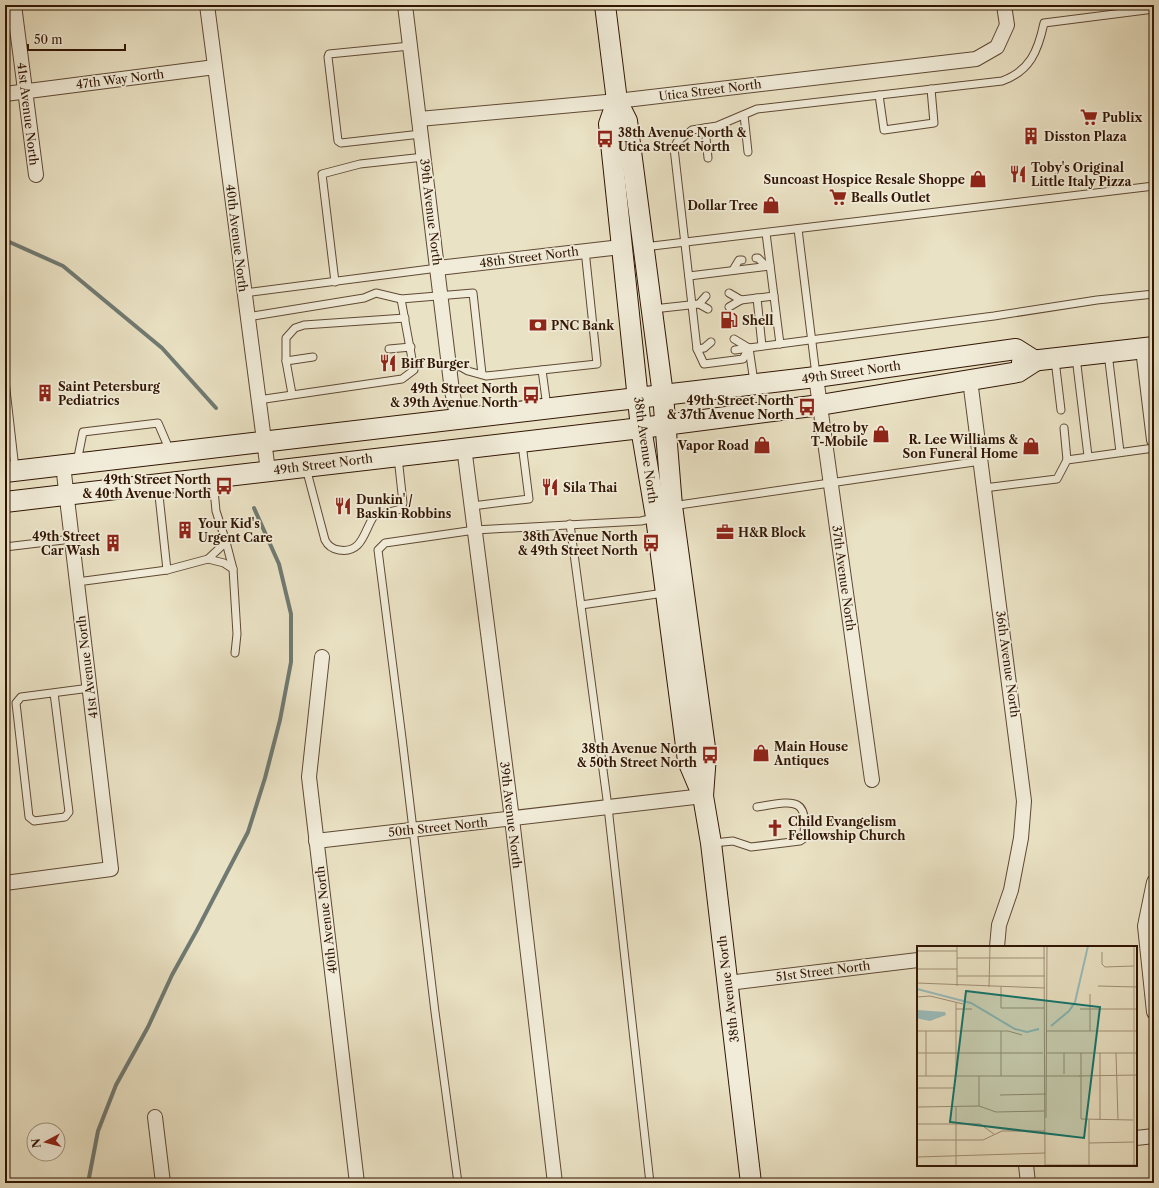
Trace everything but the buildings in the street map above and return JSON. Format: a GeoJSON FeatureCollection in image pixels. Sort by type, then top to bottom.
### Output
{"type":"FeatureCollection","features":[{"type":"Feature","properties":{"kind":"main road","name":"38th Avenue North"},"geometry":{"type":"LineString","coordinates":[[605,5],[617,101],[627,121],[663,395],[672,506],[706,755],[703,796]]}},
{"type":"Feature","properties":{"kind":"main road","name":"38th Avenue North"},"geometry":{"type":"LineString","coordinates":[[617,101],[609,124],[641,428],[656,517],[688,761],[703,796],[711,843],[751,1183]]}},
{"type":"Feature","properties":{"kind":"main road"},"geometry":{"type":"LineString","coordinates":[[666,424],[820,405],[1018,372],[1035,361],[1148,348]]}},
{"type":"Feature","properties":{"kind":"main road","name":"49th Street North"},"geometry":{"type":"LineString","coordinates":[[639,399],[816,377],[1016,349],[1035,361]]}},
{"type":"Feature","properties":{"kind":"main road"},"geometry":{"type":"LineString","coordinates":[[939,359],[962,370],[970,380]]}},
{"type":"Feature","properties":{"kind":"main road"},"geometry":{"type":"LineString","coordinates":[[10,471],[639,399]]}},
{"type":"Feature","properties":{"kind":"main road","name":"49th Street North"},"geometry":{"type":"LineString","coordinates":[[5,502],[666,424]]}},
{"type":"Feature","properties":{"kind":"street","name":"41st Avenue North"},"geometry":{"type":"LineString","coordinates":[[14,5],[36,175]]}},
{"type":"Feature","properties":{"kind":"street","name":"40th Avenue North"},"geometry":{"type":"LineString","coordinates":[[207,5],[268,471]]}},
{"type":"Feature","properties":{"kind":"street","name":"39th Avenue North"},"geometry":{"type":"LineString","coordinates":[[405,5],[452,391],[458,420]]}},
{"type":"Feature","properties":{"kind":"street","name":"Utica Street North"},"geometry":{"type":"LineString","coordinates":[[419,119],[617,101],[976,59],[997,47],[1007,25],[1004,5]]}},
{"type":"Feature","properties":{"kind":"street","name":"47th Way North"},"geometry":{"type":"LineString","coordinates":[[5,94],[215,67]]}},
{"type":"Feature","properties":{"kind":"street","name":"48th Street North"},"geometry":{"type":"LineString","coordinates":[[438,268],[621,247]]}},
{"type":"Feature","properties":{"kind":"street"},"geometry":{"type":"LineString","coordinates":[[1148,348],[1154,440]]}},
{"type":"Feature","properties":{"kind":"street","name":"37th Avenue North"},"geometry":{"type":"LineString","coordinates":[[816,377],[872,780]]}},
{"type":"Feature","properties":{"kind":"street","name":"36th Avenue North"},"geometry":{"type":"LineString","coordinates":[[970,380],[1024,801],[1021,838],[1011,890],[1000,925],[997,946]]}},
{"type":"Feature","properties":{"kind":"street","name":"39th Avenue North"},"geometry":{"type":"LineString","coordinates":[[464,447],[512,819],[555,1183]]}},
{"type":"Feature","properties":{"kind":"street","name":"41st Avenue North"},"geometry":{"type":"LineString","coordinates":[[5,883],[112,868],[67,495],[70,464]]}},
{"type":"Feature","properties":{"kind":"street","name":"40th Avenue North"},"geometry":{"type":"LineString","coordinates":[[322,657],[309,777],[357,1183]]}},
{"type":"Feature","properties":{"kind":"street","name":"50th Street North"},"geometry":{"type":"LineString","coordinates":[[316,842],[703,796]]}},
{"type":"Feature","properties":{"kind":"street"},"geometry":{"type":"LineString","coordinates":[[1154,882],[1145,926],[1154,1012]]}},
{"type":"Feature","properties":{"kind":"street","name":"51st Street North"},"geometry":{"type":"LineString","coordinates":[[728,983],[917,960]]}},
{"type":"Feature","properties":{"kind":"street"},"geometry":{"type":"LineString","coordinates":[[154,1117],[163,1183]]}},
{"type":"Feature","properties":{"kind":"street"},"geometry":{"type":"LineString","coordinates":[[1137,1138],[1154,1136]]}},
{"type":"Feature","properties":{"kind":"street"},"geometry":{"type":"LineString","coordinates":[[1026,1166],[1028,1183]]}},
{"type":"Feature","properties":{"kind":"lane"},"geometry":{"type":"LineString","coordinates":[[749,348],[743,359],[704,364],[695,304],[689,276],[674,148],[692,130],[717,126],[757,109],[1002,81],[1016,76],[1026,66],[1039,45],[1044,23],[1154,8]]}},
{"type":"Feature","properties":{"kind":"lane"},"geometry":{"type":"LineString","coordinates":[[410,46],[329,54],[328,57],[338,141],[340,143],[421,134]]}},
{"type":"Feature","properties":{"kind":"lane"},"geometry":{"type":"LineString","coordinates":[[879,95],[884,130],[934,123],[931,89]]}},
{"type":"Feature","properties":{"kind":"lane"},"geometry":{"type":"LineString","coordinates":[[744,115],[748,152]]}},
{"type":"Feature","properties":{"kind":"lane"},"geometry":{"type":"LineString","coordinates":[[705,128],[708,158]]}},
{"type":"Feature","properties":{"kind":"lane"},"geometry":{"type":"LineString","coordinates":[[336,282],[322,174],[360,164],[424,157]]}},
{"type":"Feature","properties":{"kind":"lane"},"geometry":{"type":"LineString","coordinates":[[644,247],[1154,186]]}},
{"type":"Feature","properties":{"kind":"lane"},"geometry":{"type":"LineString","coordinates":[[798,229],[816,377]]}},
{"type":"Feature","properties":{"kind":"lane"},"geometry":{"type":"LineString","coordinates":[[766,233],[768,266],[774,296],[780,344]]}},
{"type":"Feature","properties":{"kind":"lane"},"geometry":{"type":"LineString","coordinates":[[449,365],[461,367],[486,376],[597,364],[585,250]]}},
{"type":"Feature","properties":{"kind":"lane"},"geometry":{"type":"LineString","coordinates":[[756,258],[768,266]]}},
{"type":"Feature","properties":{"kind":"lane"},"geometry":{"type":"LineString","coordinates":[[733,270],[739,260],[742,260]]}},
{"type":"Feature","properties":{"kind":"lane"},"geometry":{"type":"LineString","coordinates":[[689,276],[768,266]]}},
{"type":"Feature","properties":{"kind":"lane"},"geometry":{"type":"LineString","coordinates":[[244,293],[438,268]]}},
{"type":"Feature","properties":{"kind":"lane"},"geometry":{"type":"LineString","coordinates":[[247,317],[364,298],[376,293],[401,299],[441,297],[472,293],[482,374]]}},
{"type":"Feature","properties":{"kind":"lane"},"geometry":{"type":"LineString","coordinates":[[729,293],[741,300]]}},
{"type":"Feature","properties":{"kind":"lane"},"geometry":{"type":"LineString","coordinates":[[734,350],[994,316],[1097,300],[1154,294]]}},
{"type":"Feature","properties":{"kind":"lane"},"geometry":{"type":"LineString","coordinates":[[695,304],[706,296]]}},
{"type":"Feature","properties":{"kind":"lane"},"geometry":{"type":"LineString","coordinates":[[730,307],[741,300],[774,296]]}},
{"type":"Feature","properties":{"kind":"lane"},"geometry":{"type":"LineString","coordinates":[[757,298],[762,346]]}},
{"type":"Feature","properties":{"kind":"lane"},"geometry":{"type":"LineString","coordinates":[[258,400],[402,379],[414,370],[401,299]]}},
{"type":"Feature","properties":{"kind":"lane"},"geometry":{"type":"LineString","coordinates":[[652,309],[695,304],[708,309]]}},
{"type":"Feature","properties":{"kind":"lane"},"geometry":{"type":"LineString","coordinates":[[292,394],[286,361],[286,338],[295,328],[304,325],[405,318]]}},
{"type":"Feature","properties":{"kind":"lane"},"geometry":{"type":"LineString","coordinates":[[734,339],[749,348],[755,384]]}},
{"type":"Feature","properties":{"kind":"lane"},"geometry":{"type":"LineString","coordinates":[[701,348],[711,342]]}},
{"type":"Feature","properties":{"kind":"lane"},"geometry":{"type":"LineString","coordinates":[[389,349],[411,347]]}},
{"type":"Feature","properties":{"kind":"lane"},"geometry":{"type":"LineString","coordinates":[[701,348],[712,353]]}},
{"type":"Feature","properties":{"kind":"lane"},"geometry":{"type":"LineString","coordinates":[[1108,353],[1120,452]]}},
{"type":"Feature","properties":{"kind":"lane"},"geometry":{"type":"LineString","coordinates":[[1076,356],[1088,456]]}},
{"type":"Feature","properties":{"kind":"lane"},"geometry":{"type":"LineString","coordinates":[[286,361],[313,357]]}},
{"type":"Feature","properties":{"kind":"lane"},"geometry":{"type":"LineString","coordinates":[[1055,359],[1061,410]]}},
{"type":"Feature","properties":{"kind":"lane"},"geometry":{"type":"LineString","coordinates":[[542,370],[547,409]]}},
{"type":"Feature","properties":{"kind":"lane"},"geometry":{"type":"LineString","coordinates":[[5,381],[10,471]]}},
{"type":"Feature","properties":{"kind":"lane"},"geometry":{"type":"LineString","coordinates":[[70,464],[84,432],[158,423],[171,453]]}},
{"type":"Feature","properties":{"kind":"lane"},"geometry":{"type":"LineString","coordinates":[[984,488],[1057,478],[1068,460],[1064,428]]}},
{"type":"Feature","properties":{"kind":"lane"},"geometry":{"type":"LineString","coordinates":[[472,506],[529,499],[522,441]]}},
{"type":"Feature","properties":{"kind":"lane"},"geometry":{"type":"LineString","coordinates":[[1068,460],[1154,448]]}},
{"type":"Feature","properties":{"kind":"lane"},"geometry":{"type":"LineString","coordinates":[[306,466],[325,540],[328,546],[349,550],[357,547],[362,542],[374,516],[402,509],[403,503],[398,455]]}},
{"type":"Feature","properties":{"kind":"lane"},"geometry":{"type":"LineString","coordinates":[[672,506],[981,461]]}},
{"type":"Feature","properties":{"kind":"lane"},"geometry":{"type":"LineString","coordinates":[[213,477],[216,511],[226,542],[232,569],[237,634],[234,653]]}},
{"type":"Feature","properties":{"kind":"lane"},"geometry":{"type":"LineString","coordinates":[[158,484],[167,570]]}},
{"type":"Feature","properties":{"kind":"lane"},"geometry":{"type":"LineString","coordinates":[[458,1183],[412,830],[378,550],[385,543],[475,530],[642,521],[656,517]]}},
{"type":"Feature","properties":{"kind":"lane"},"geometry":{"type":"LineString","coordinates":[[570,524],[608,807],[650,1183]]}},
{"type":"Feature","properties":{"kind":"lane"},"geometry":{"type":"LineString","coordinates":[[5,547],[72,539]]}},
{"type":"Feature","properties":{"kind":"lane"},"geometry":{"type":"LineString","coordinates":[[77,582],[167,570],[208,559],[226,542]]}},
{"type":"Feature","properties":{"kind":"lane"},"geometry":{"type":"LineString","coordinates":[[208,559],[224,563],[232,569]]}},
{"type":"Feature","properties":{"kind":"lane"},"geometry":{"type":"LineString","coordinates":[[581,605],[666,593]]}},
{"type":"Feature","properties":{"kind":"lane"},"geometry":{"type":"LineString","coordinates":[[54,693],[69,812],[65,817],[34,821],[29,817],[16,703],[21,697],[90,688]]}},
{"type":"Feature","properties":{"kind":"lane"},"geometry":{"type":"LineString","coordinates":[[711,843],[733,841],[751,847],[800,841],[803,839],[805,814],[801,806],[794,802],[757,807]]}},
{"type":"Feature","properties":{"kind":"waterway"},"geometry":{"type":"LineString","coordinates":[[5,240],[63,266],[162,348],[216,408]]}},
{"type":"Feature","properties":{"kind":"waterway"},"geometry":{"type":"LineString","coordinates":[[88,1183],[98,1131],[116,1085],[148,1027],[172,975],[248,832],[265,778],[280,720],[291,662],[291,614],[279,564],[254,508]]}},
{"type":"Feature","properties":{"kind":"place","name":"Publix"},"geometry":{"type":"Point","coordinates":[1089,117]}},
{"type":"Feature","properties":{"kind":"place","name":"Disston Plaza"},"geometry":{"type":"Point","coordinates":[1031,136]}},
{"type":"Feature","properties":{"kind":"place","name":"38th Avenue North & Utica Street North"},"geometry":{"type":"Point","coordinates":[605,139]}},
{"type":"Feature","properties":{"kind":"place","name":"Toby's Original Little Italy Pizza"},"geometry":{"type":"Point","coordinates":[1018,174]}},
{"type":"Feature","properties":{"kind":"place","name":"Suncoast Hospice Resale Shoppe"},"geometry":{"type":"Point","coordinates":[978,179]}},
{"type":"Feature","properties":{"kind":"place","name":"Bealls Outlet"},"geometry":{"type":"Point","coordinates":[838,197]}},
{"type":"Feature","properties":{"kind":"place","name":"Dollar Tree"},"geometry":{"type":"Point","coordinates":[771,205]}},
{"type":"Feature","properties":{"kind":"place","name":"Shell"},"geometry":{"type":"Point","coordinates":[729,320]}},
{"type":"Feature","properties":{"kind":"place","name":"PNC Bank"},"geometry":{"type":"Point","coordinates":[538,325]}},
{"type":"Feature","properties":{"kind":"place","name":"Biff Burger"},"geometry":{"type":"Point","coordinates":[388,363]}},
{"type":"Feature","properties":{"kind":"place","name":"Saint Petersburg Pediatrics"},"geometry":{"type":"Point","coordinates":[45,393]}},
{"type":"Feature","properties":{"kind":"place","name":"49th Street North & 39th Avenue North"},"geometry":{"type":"Point","coordinates":[531,395]}},
{"type":"Feature","properties":{"kind":"place","name":"49th Street North & 37th Avenue North"},"geometry":{"type":"Point","coordinates":[807,407]}},
{"type":"Feature","properties":{"kind":"place","name":"Metro by T-Mobile"},"geometry":{"type":"Point","coordinates":[881,434]}},
{"type":"Feature","properties":{"kind":"place","name":"Vapor Road"},"geometry":{"type":"Point","coordinates":[762,445]}},
{"type":"Feature","properties":{"kind":"place","name":"R. Lee Williams & Son Funeral Home"},"geometry":{"type":"Point","coordinates":[1031,446]}},
{"type":"Feature","properties":{"kind":"place","name":"49th Street North & 40th Avenue North"},"geometry":{"type":"Point","coordinates":[224,486]}},
{"type":"Feature","properties":{"kind":"place","name":"Sila Thai"},"geometry":{"type":"Point","coordinates":[550,487]}},
{"type":"Feature","properties":{"kind":"place","name":"Dunkin' / Baskin Robbins"},"geometry":{"type":"Point","coordinates":[343,506]}},
{"type":"Feature","properties":{"kind":"place","name":"Your Kid's Urgent Care"},"geometry":{"type":"Point","coordinates":[185,530]}},
{"type":"Feature","properties":{"kind":"place","name":"H&R Block"},"geometry":{"type":"Point","coordinates":[725,532]}},
{"type":"Feature","properties":{"kind":"place","name":"49th Street Car Wash"},"geometry":{"type":"Point","coordinates":[113,543]}},
{"type":"Feature","properties":{"kind":"place","name":"38th Avenue North & 49th Street North"},"geometry":{"type":"Point","coordinates":[651,543]}},
{"type":"Feature","properties":{"kind":"place","name":"Main House Antiques"},"geometry":{"type":"Point","coordinates":[761,753]}},
{"type":"Feature","properties":{"kind":"place","name":"38th Avenue North & 50th Street North"},"geometry":{"type":"Point","coordinates":[710,755]}},
{"type":"Feature","properties":{"kind":"place","name":"Child Evangelism Fellowship Church"},"geometry":{"type":"Point","coordinates":[775,828]}}]}
